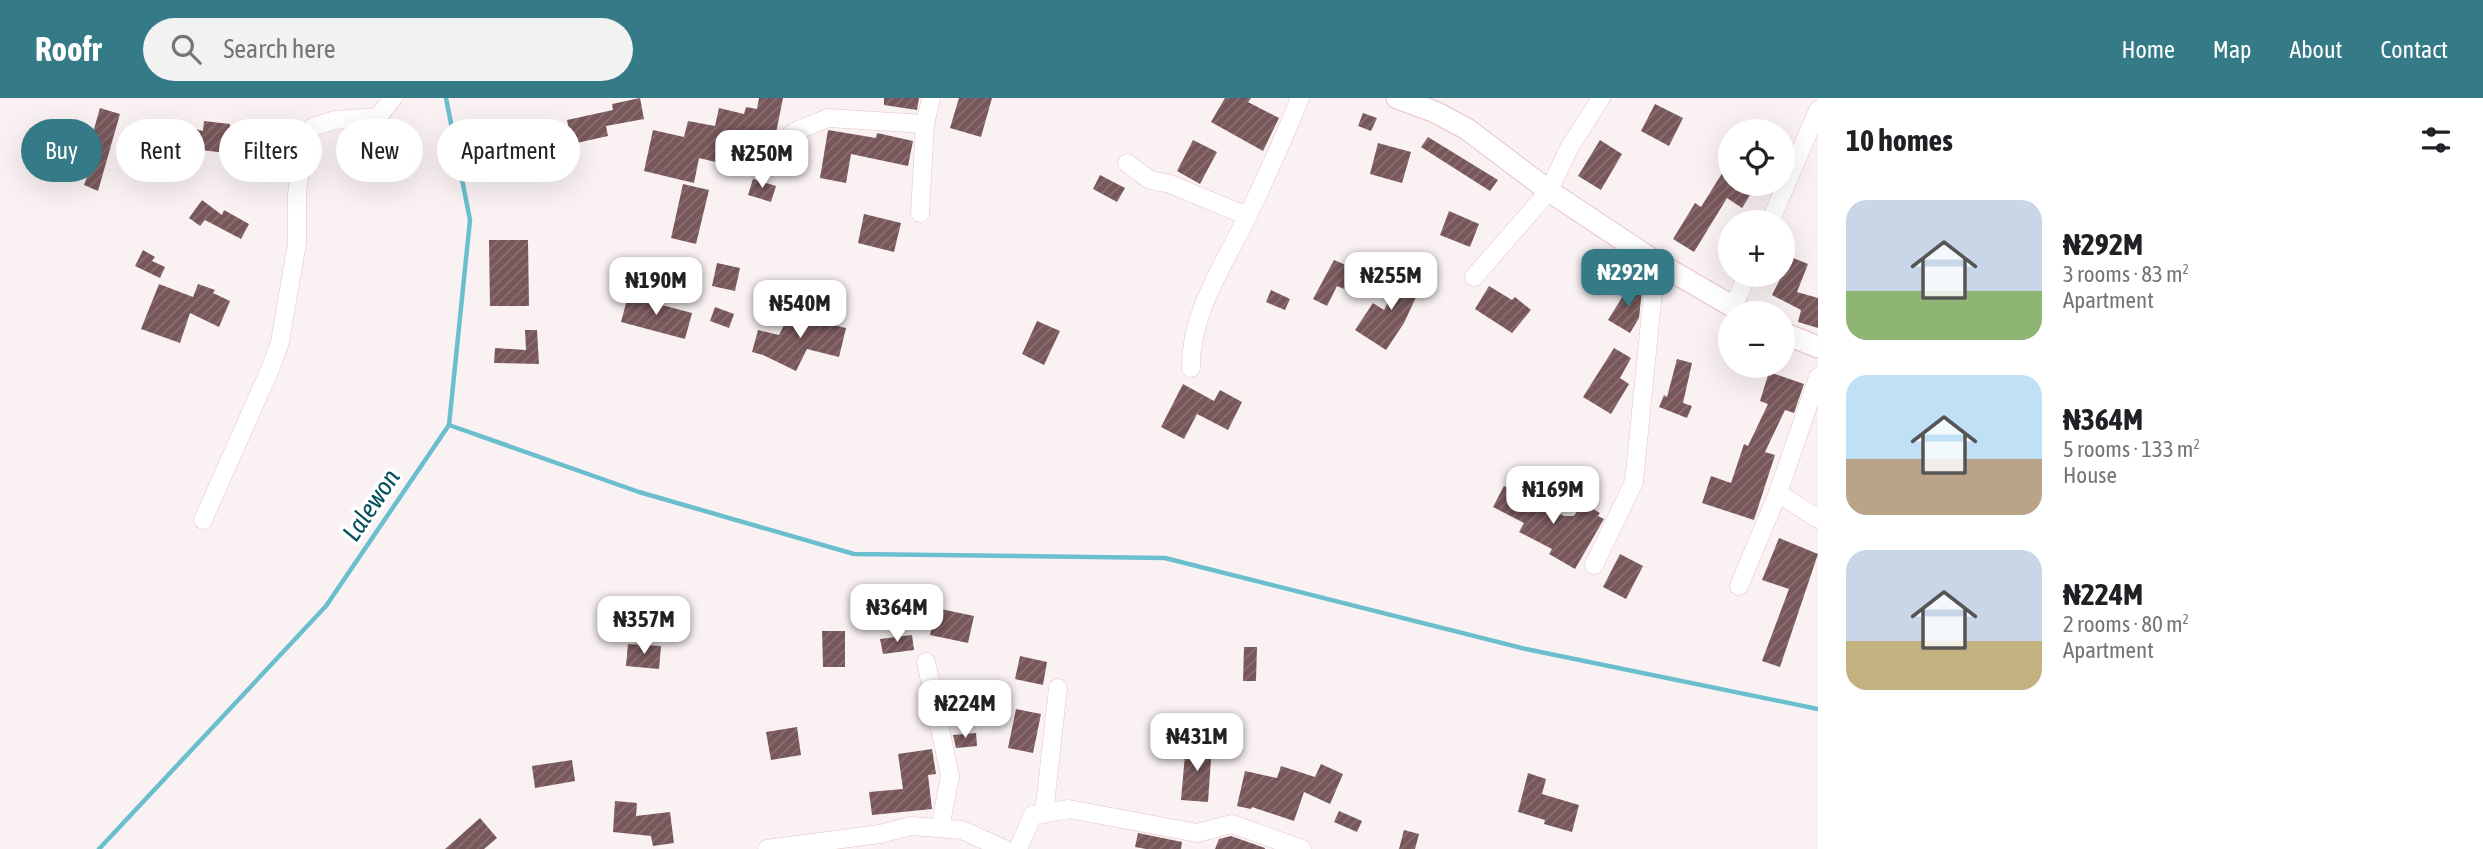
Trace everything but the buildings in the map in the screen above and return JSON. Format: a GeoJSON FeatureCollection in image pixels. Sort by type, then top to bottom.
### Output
{"type":"FeatureCollection","features":[{"type":"Feature","properties":{"kind":"street"},"geometry":{"type":"LineString","coordinates":[[203,520],[280,342],[297,243],[297,194],[303,144],[313,127],[335,120],[378,117],[393,98]]}},
{"type":"Feature","properties":{"kind":"street"},"geometry":{"type":"LineString","coordinates":[[920,213],[925,124],[931,98]]}},
{"type":"Feature","properties":{"kind":"street"},"geometry":{"type":"LineString","coordinates":[[1191,368],[1191,344],[1206,298],[1281,145],[1300,98]]}},
{"type":"Feature","properties":{"kind":"street"},"geometry":{"type":"LineString","coordinates":[[1397,98],[1436,112],[1467,129],[1549,191],[1656,262],[1723,301]]}},
{"type":"Feature","properties":{"kind":"street"},"geometry":{"type":"LineString","coordinates":[[1474,276],[1549,191],[1569,148],[1601,98]]}},
{"type":"Feature","properties":{"kind":"street"},"geometry":{"type":"LineString","coordinates":[[1775,210],[1818,110]]}},
{"type":"Feature","properties":{"kind":"street"},"geometry":{"type":"LineString","coordinates":[[772,151],[796,131],[828,118],[925,124]]}},
{"type":"Feature","properties":{"kind":"street"},"geometry":{"type":"LineString","coordinates":[[1127,163],[1150,180],[1170,184],[1247,216]]}},
{"type":"Feature","properties":{"kind":"street"},"geometry":{"type":"LineString","coordinates":[[1594,565],[1634,482],[1656,262]]}},
{"type":"Feature","properties":{"kind":"street"},"geometry":{"type":"LineString","coordinates":[[1795,338],[1818,347]]}},
{"type":"Feature","properties":{"kind":"street"},"geometry":{"type":"LineString","coordinates":[[1739,586],[1778,493],[1818,377]]}},
{"type":"Feature","properties":{"kind":"street"},"geometry":{"type":"LineString","coordinates":[[1778,493],[1818,519]]}},
{"type":"Feature","properties":{"kind":"street"},"geometry":{"type":"LineString","coordinates":[[926,662],[950,776],[940,828]]}},
{"type":"Feature","properties":{"kind":"street"},"geometry":{"type":"LineString","coordinates":[[1044,814],[1058,688]]}},
{"type":"Feature","properties":{"kind":"street"},"geometry":{"type":"LineString","coordinates":[[1018,849],[1032,815],[1069,809],[1197,841],[1232,824],[1302,849]]}},
{"type":"Feature","properties":{"kind":"street"},"geometry":{"type":"LineString","coordinates":[[767,849],[880,834],[911,826],[962,830],[1004,849]]}},
{"type":"Feature","properties":{"kind":"waterway","name":"Lalewon"},"geometry":{"type":"LineString","coordinates":[[99,849],[326,606],[449,425],[470,220],[446,98]]}},
{"type":"Feature","properties":{"kind":"waterway"},"geometry":{"type":"LineString","coordinates":[[449,425],[639,492],[854,554],[1165,558],[1526,649],[1818,709]]}}]}
